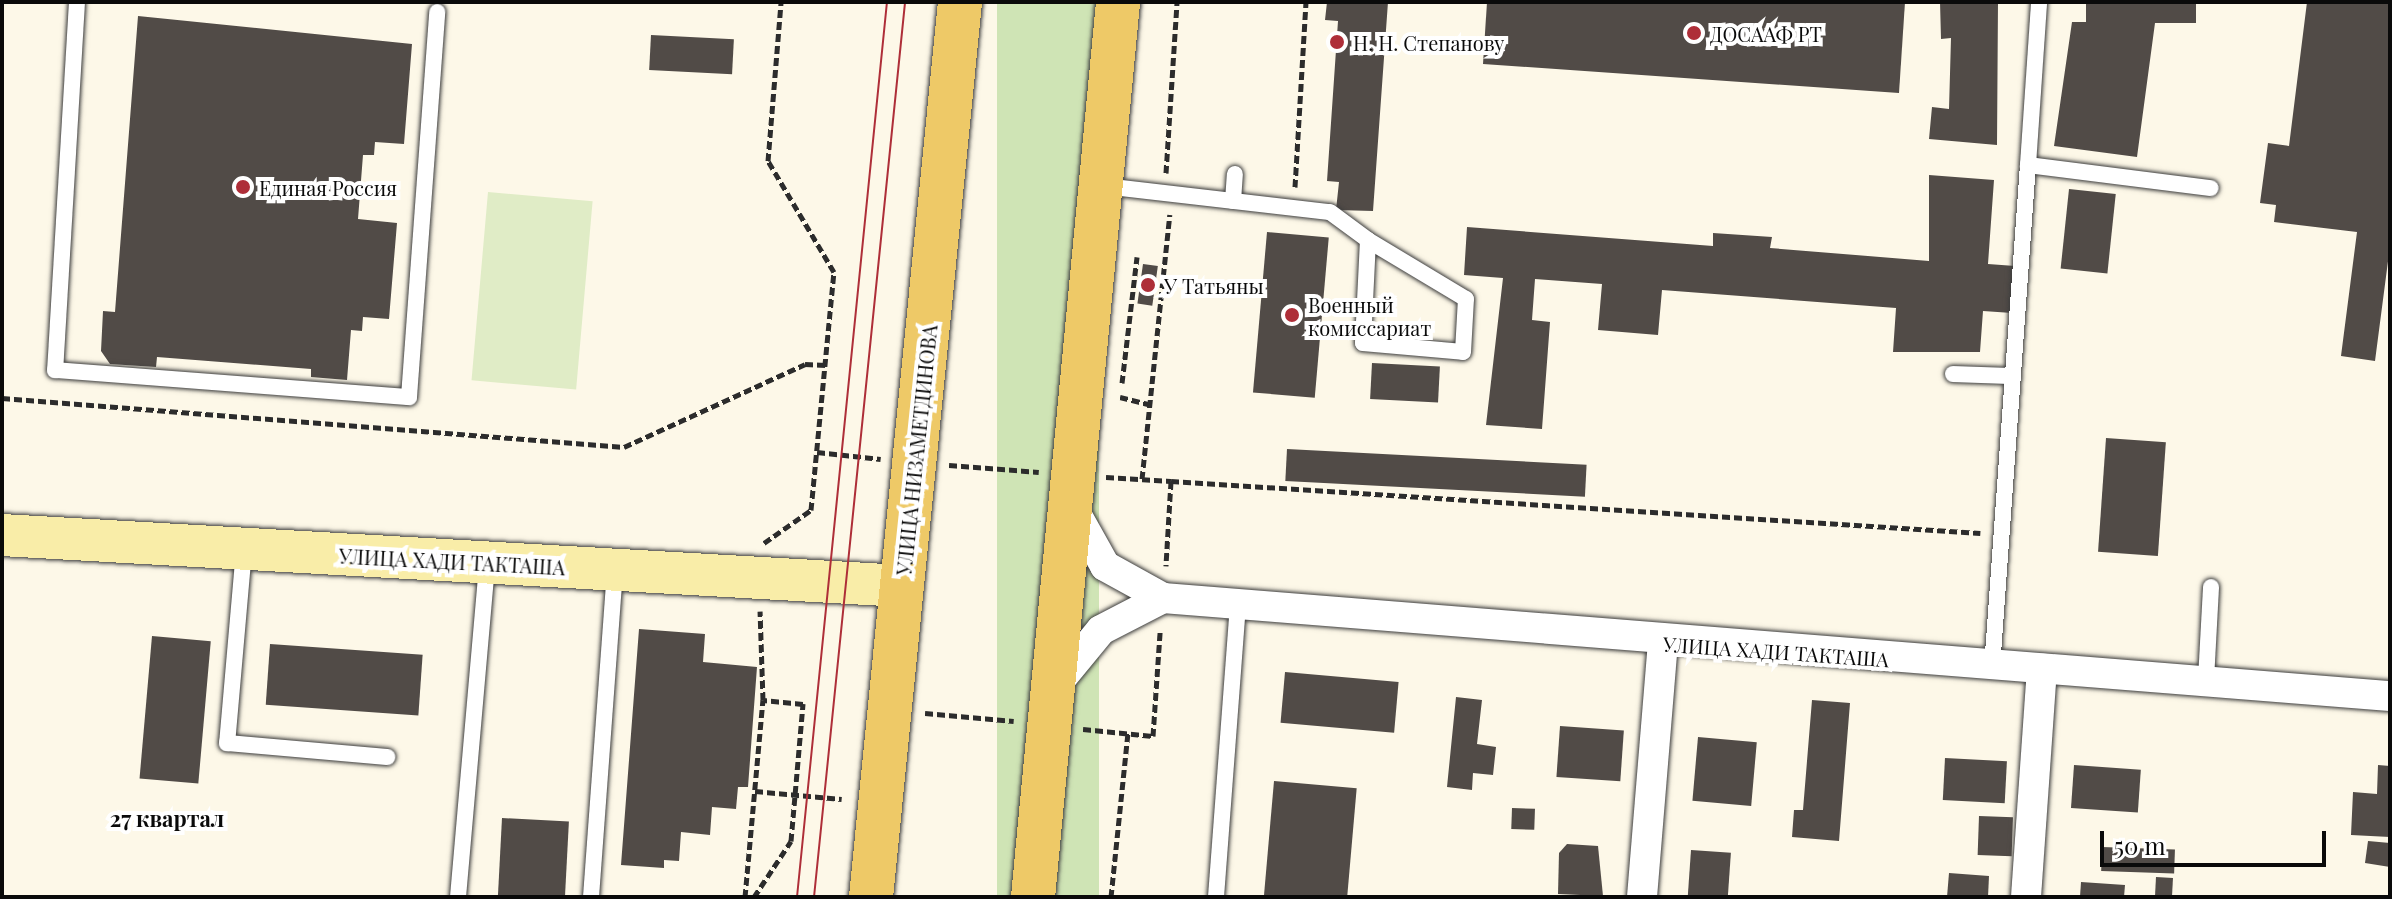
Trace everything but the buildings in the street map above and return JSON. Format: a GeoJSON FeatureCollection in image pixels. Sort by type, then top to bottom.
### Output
{"type":"FeatureCollection","features":[{"type":"Feature","properties":{"kind":"main road","name":"УЛИЦА НИЗАМЕТДИНОВА"},"geometry":{"type":"LineString","coordinates":[[871,897],[961,7]]}},
{"type":"Feature","properties":{"kind":"main road"},"geometry":{"type":"LineString","coordinates":[[1033,897],[1102,186],[1116,8]]}},
{"type":"Feature","properties":{"kind":"main road","name":"УЛИЦА ХАДИ ТАКТАША"},"geometry":{"type":"LineString","coordinates":[[2,535],[903,586]]}},
{"type":"Feature","properties":{"kind":"street"},"geometry":{"type":"LineString","coordinates":[[1073,484],[1105,566],[1163,600]]}},
{"type":"Feature","properties":{"kind":"street"},"geometry":{"type":"LineString","coordinates":[[1049,714],[1101,630],[1163,600]]}},
{"type":"Feature","properties":{"kind":"street","name":"УЛИЦА ХАДИ ТАКТАША"},"geometry":{"type":"LineString","coordinates":[[1163,600],[1238,603],[1992,668],[2206,680],[2390,696]]}},
{"type":"Feature","properties":{"kind":"street"},"geometry":{"type":"LineString","coordinates":[[1642,897],[1663,642]]}},
{"type":"Feature","properties":{"kind":"street"},"geometry":{"type":"LineString","coordinates":[[2026,897],[2042,669]]}},
{"type":"Feature","properties":{"kind":"lane"},"geometry":{"type":"LineString","coordinates":[[77,2],[55,370],[409,397],[437,12]]}},
{"type":"Feature","properties":{"kind":"lane"},"geometry":{"type":"LineString","coordinates":[[1992,668],[1997,534],[2039,2]]}},
{"type":"Feature","properties":{"kind":"lane"},"geometry":{"type":"LineString","coordinates":[[2028,165],[2211,188]]}},
{"type":"Feature","properties":{"kind":"lane"},"geometry":{"type":"LineString","coordinates":[[1233,201],[1235,174]]}},
{"type":"Feature","properties":{"kind":"lane"},"geometry":{"type":"LineString","coordinates":[[1102,186],[1330,212],[1368,240],[1466,299],[1463,352],[1363,343],[1368,240]]}},
{"type":"Feature","properties":{"kind":"lane"},"geometry":{"type":"LineString","coordinates":[[1953,374],[2009,376]]}},
{"type":"Feature","properties":{"kind":"lane"},"geometry":{"type":"LineString","coordinates":[[244,549],[227,743],[387,757]]}},
{"type":"Feature","properties":{"kind":"lane"},"geometry":{"type":"LineString","coordinates":[[458,897],[487,563]]}},
{"type":"Feature","properties":{"kind":"lane"},"geometry":{"type":"LineString","coordinates":[[591,897],[615,570]]}},
{"type":"Feature","properties":{"kind":"lane"},"geometry":{"type":"LineString","coordinates":[[2206,680],[2211,587]]}},
{"type":"Feature","properties":{"kind":"lane"},"geometry":{"type":"LineString","coordinates":[[1216,897],[1238,603]]}},
{"type":"Feature","properties":{"kind":"path"},"geometry":{"type":"LineString","coordinates":[[763,556],[764,544],[811,510],[834,272],[768,161],[781,2]]}},
{"type":"Feature","properties":{"kind":"path"},"geometry":{"type":"LineString","coordinates":[[1142,479],[1172,223],[1167,194],[1177,2]]}},
{"type":"Feature","properties":{"kind":"path"},"geometry":{"type":"LineString","coordinates":[[1294,208],[1306,2]]}},
{"type":"Feature","properties":{"kind":"path"},"geometry":{"type":"LineString","coordinates":[[1137,257],[1120,401],[1151,405]]}},
{"type":"Feature","properties":{"kind":"path"},"geometry":{"type":"LineString","coordinates":[[104,406],[105,395]]}},
{"type":"Feature","properties":{"kind":"path"},"geometry":{"type":"LineString","coordinates":[[817,452],[890,461]]}},
{"type":"Feature","properties":{"kind":"path"},"geometry":{"type":"LineString","coordinates":[[946,465],[1073,484],[1142,479],[1997,534]]}},
{"type":"Feature","properties":{"kind":"path"},"geometry":{"type":"LineString","coordinates":[[920,712],[1049,714],[1153,736],[1171,481]]}},
{"type":"Feature","properties":{"kind":"path"},"geometry":{"type":"LineString","coordinates":[[745,897],[763,700],[760,608]]}},
{"type":"Feature","properties":{"kind":"path"},"geometry":{"type":"LineString","coordinates":[[754,897],[791,841],[803,704],[763,700]]}},
{"type":"Feature","properties":{"kind":"path"},"geometry":{"type":"LineString","coordinates":[[1111,897],[1128,733]]}},
{"type":"Feature","properties":{"kind":"path"},"geometry":{"type":"LineString","coordinates":[[755,791],[842,799]]}},
{"type":"Feature","properties":{"kind":"green space"},"geometry":{"type":"Polygon","coordinates":[[[997,2],[1099,2],[1099,897],[997,897],[997,2]]]}},
{"type":"Feature","properties":{"kind":"green space"},"geometry":{"type":"Polygon","coordinates":[[[488,192],[593,201],[576,389],[472,380],[488,192]]]}},
{"type":"Feature","properties":{"kind":"tram line"},"geometry":{"type":"LineString","coordinates":[[797,897],[887,2]]}},
{"type":"Feature","properties":{"kind":"tram line"},"geometry":{"type":"LineString","coordinates":[[814,897],[905,2]]}},
{"type":"Feature","properties":{"kind":"place","name":"ДОСААФ РТ"},"geometry":{"type":"Point","coordinates":[1694,33]}},
{"type":"Feature","properties":{"kind":"place","name":"Н. Н. Степанову"},"geometry":{"type":"Point","coordinates":[1337,42]}},
{"type":"Feature","properties":{"kind":"place","name":"Единая Россия"},"geometry":{"type":"Point","coordinates":[243,187]}},
{"type":"Feature","properties":{"kind":"place","name":"У Татьяны"},"geometry":{"type":"Point","coordinates":[1148,285]}},
{"type":"Feature","properties":{"kind":"place","name":"Военный комиссариат"},"geometry":{"type":"Point","coordinates":[1292,315]}},
{"type":"Feature","properties":{"kind":"district","name":"27 квартал"},"geometry":{"type":"Point","coordinates":[167,819]}}]}
